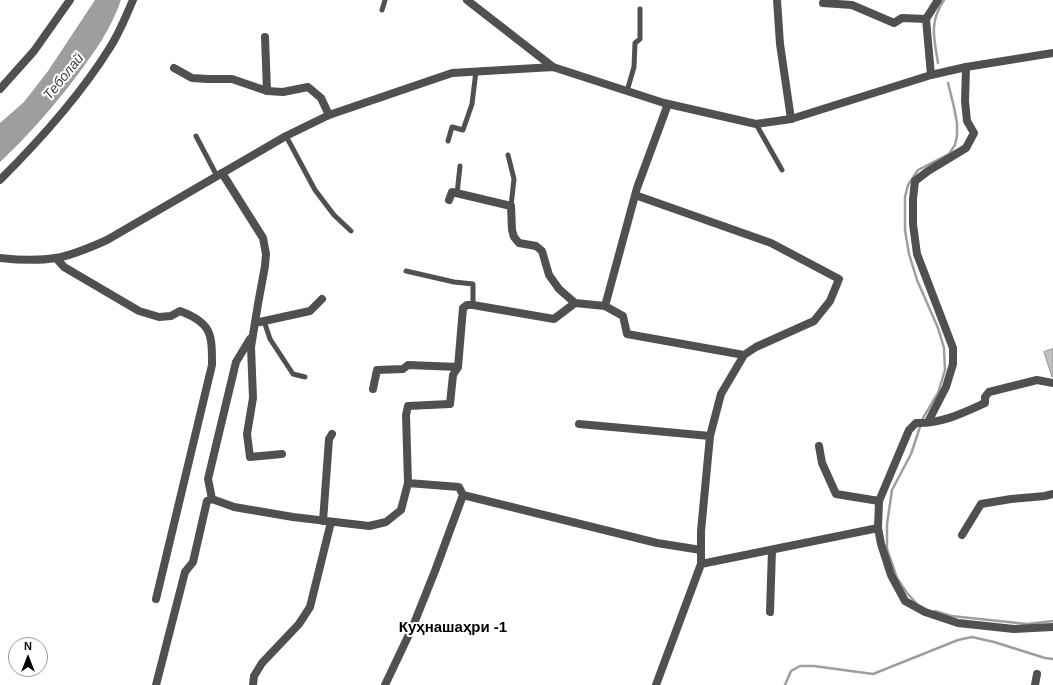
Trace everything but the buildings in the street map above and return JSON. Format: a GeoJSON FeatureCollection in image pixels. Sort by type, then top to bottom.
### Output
{"type":"FeatureCollection","features":[{"type":"Feature","properties":{"kind":"street"},"geometry":{"type":"LineString","coordinates":[[0,89],[34,51],[70,0]]}},
{"type":"Feature","properties":{"kind":"street"},"geometry":{"type":"LineString","coordinates":[[0,180],[79,92],[110,48],[133,0]]}},
{"type":"Feature","properties":{"kind":"street"},"geometry":{"type":"LineString","coordinates":[[468,0],[553,67],[668,104],[756,124],[791,119],[931,75],[1053,53]]}},
{"type":"Feature","properties":{"kind":"street"},"geometry":{"type":"LineString","coordinates":[[777,0],[780,44],[791,119]]}},
{"type":"Feature","properties":{"kind":"street"},"geometry":{"type":"LineString","coordinates":[[931,75],[926,19],[938,0]]}},
{"type":"Feature","properties":{"kind":"street"},"geometry":{"type":"LineString","coordinates":[[823,3],[852,5],[894,22],[902,18],[926,19]]}},
{"type":"Feature","properties":{"kind":"street"},"geometry":{"type":"LineString","coordinates":[[265,37],[267,91]]}},
{"type":"Feature","properties":{"kind":"street"},"geometry":{"type":"LineString","coordinates":[[0,258],[18,260],[56,258],[80,251],[107,240],[286,136],[329,115],[452,73],[553,67]]}},
{"type":"Feature","properties":{"kind":"street"},"geometry":{"type":"LineString","coordinates":[[174,68],[192,78],[208,80],[232,79],[267,91],[283,92],[308,87],[321,98],[329,115]]}},
{"type":"Feature","properties":{"kind":"street"},"geometry":{"type":"LineString","coordinates":[[923,423],[946,387],[953,364],[953,348],[917,254],[913,224],[913,199],[916,181],[928,171],[966,148],[974,133],[967,121],[965,101],[966,68]]}},
{"type":"Feature","properties":{"kind":"street"},"geometry":{"type":"LineString","coordinates":[[605,306],[635,195],[668,104]]}},
{"type":"Feature","properties":{"kind":"street"},"geometry":{"type":"LineString","coordinates":[[220,174],[263,238],[266,254],[251,347],[253,398],[247,434],[250,457],[282,454]]}},
{"type":"Feature","properties":{"kind":"street"},"geometry":{"type":"LineString","coordinates":[[449,200],[452,192],[511,206],[512,230],[514,237],[519,243],[536,246],[542,251],[549,275],[559,289],[575,303],[605,306],[623,316],[626,334],[744,355]]}},
{"type":"Feature","properties":{"kind":"street"},"geometry":{"type":"LineString","coordinates":[[635,195],[771,243],[839,279],[830,301],[814,321],[756,347],[744,355],[720,394],[710,436],[701,531],[701,564],[656,685]]}},
{"type":"Feature","properties":{"kind":"street"},"geometry":{"type":"LineString","coordinates":[[56,258],[64,266],[139,311],[159,317],[171,316],[180,311],[194,317],[210,332],[212,344],[212,365],[156,599]]}},
{"type":"Feature","properties":{"kind":"street"},"geometry":{"type":"LineString","coordinates":[[255,323],[310,312],[322,299]]}},
{"type":"Feature","properties":{"kind":"street"},"geometry":{"type":"LineString","coordinates":[[156,685],[186,572],[193,562],[207,500],[212,499],[234,507],[327,521],[369,526],[386,522],[401,510],[408,482],[406,415],[408,406],[450,404],[453,375],[458,367],[463,308],[467,305],[473,305],[554,319],[575,303]]}},
{"type":"Feature","properties":{"kind":"street"},"geometry":{"type":"LineString","coordinates":[[212,499],[208,479],[236,362],[253,335]]}},
{"type":"Feature","properties":{"kind":"street"},"geometry":{"type":"LineString","coordinates":[[373,389],[377,370],[403,369],[408,365],[458,367]]}},
{"type":"Feature","properties":{"kind":"street"},"geometry":{"type":"LineString","coordinates":[[1053,383],[1037,380],[989,392],[985,397],[985,403],[952,418],[923,423],[910,430],[879,501],[878,528],[881,544],[891,575],[905,602],[925,612],[958,622],[1014,629],[1053,627]]}},
{"type":"Feature","properties":{"kind":"street"},"geometry":{"type":"LineString","coordinates":[[579,424],[710,436]]}},
{"type":"Feature","properties":{"kind":"street"},"geometry":{"type":"LineString","coordinates":[[253,685],[254,676],[262,663],[299,624],[310,607],[327,521],[329,439],[332,434]]}},
{"type":"Feature","properties":{"kind":"street"},"geometry":{"type":"LineString","coordinates":[[819,446],[822,463],[836,494],[879,501]]}},
{"type":"Feature","properties":{"kind":"street"},"geometry":{"type":"LineString","coordinates":[[385,685],[413,626],[463,495],[459,487],[408,482]]}},
{"type":"Feature","properties":{"kind":"street"},"geometry":{"type":"LineString","coordinates":[[962,534],[981,504],[1053,494]]}},
{"type":"Feature","properties":{"kind":"street"},"geometry":{"type":"LineString","coordinates":[[463,495],[657,543],[701,550]]}},
{"type":"Feature","properties":{"kind":"street"},"geometry":{"type":"LineString","coordinates":[[701,564],[878,528]]}},
{"type":"Feature","properties":{"kind":"street"},"geometry":{"type":"LineString","coordinates":[[770,612],[772,550]]}},
{"type":"Feature","properties":{"kind":"street"},"geometry":{"type":"LineString","coordinates":[[1035,685],[1037,674]]}},
{"type":"Feature","properties":{"kind":"lane"},"geometry":{"type":"LineString","coordinates":[[382,10],[385,0]]}},
{"type":"Feature","properties":{"kind":"lane"},"geometry":{"type":"LineString","coordinates":[[627,91],[634,67],[635,43],[640,39],[640,9]]}},
{"type":"Feature","properties":{"kind":"lane"},"geometry":{"type":"LineString","coordinates":[[448,141],[452,127],[463,130],[472,104],[476,71]]}},
{"type":"Feature","properties":{"kind":"lane"},"geometry":{"type":"LineString","coordinates":[[756,124],[782,170]]}},
{"type":"Feature","properties":{"kind":"lane"},"geometry":{"type":"LineString","coordinates":[[196,136],[220,174]]}},
{"type":"Feature","properties":{"kind":"lane"},"geometry":{"type":"LineString","coordinates":[[286,136],[315,190],[334,214],[351,231]]}},
{"type":"Feature","properties":{"kind":"lane"},"geometry":{"type":"LineString","coordinates":[[508,155],[514,179],[511,206]]}},
{"type":"Feature","properties":{"kind":"lane"},"geometry":{"type":"LineString","coordinates":[[457,194],[460,166]]}},
{"type":"Feature","properties":{"kind":"lane"},"geometry":{"type":"LineString","coordinates":[[406,271],[454,282],[473,284],[473,305]]}},
{"type":"Feature","properties":{"kind":"lane"},"geometry":{"type":"LineString","coordinates":[[264,321],[270,339],[293,374],[305,377]]}},
{"type":"Feature","properties":{"kind":"water","name":"Теболай"},"geometry":{"type":"Polygon","coordinates":[[[95,0],[121,0],[102,40],[76,77],[58,99],[30,132],[0,162],[0,123],[24,102],[48,71],[95,0]]]}},
{"type":"Feature","properties":{"kind":"waterway"},"geometry":{"type":"LineString","coordinates":[[938,63],[934,38],[934,23],[939,8],[944,0]]}},
{"type":"Feature","properties":{"kind":"waterway"},"geometry":{"type":"LineString","coordinates":[[916,603],[897,578],[887,549],[887,524],[892,490],[911,454],[923,418],[938,393],[945,370],[944,348],[938,328],[917,280],[909,254],[905,230],[905,197],[908,185],[918,170],[949,154],[955,145],[957,123],[948,83]]}},
{"type":"Feature","properties":{"kind":"waterway"},"geometry":{"type":"LineString","coordinates":[[935,611],[951,616],[1027,624],[1053,621]]}},
{"type":"Feature","properties":{"kind":"waterway"},"geometry":{"type":"LineString","coordinates":[[785,685],[791,671],[800,666],[814,666],[873,674],[958,640],[972,637],[1053,659]]}},
{"type":"Feature","properties":{"kind":"district","name":"Куҳнашаҳри -1"},"geometry":{"type":"Point","coordinates":[453,628]}}]}
